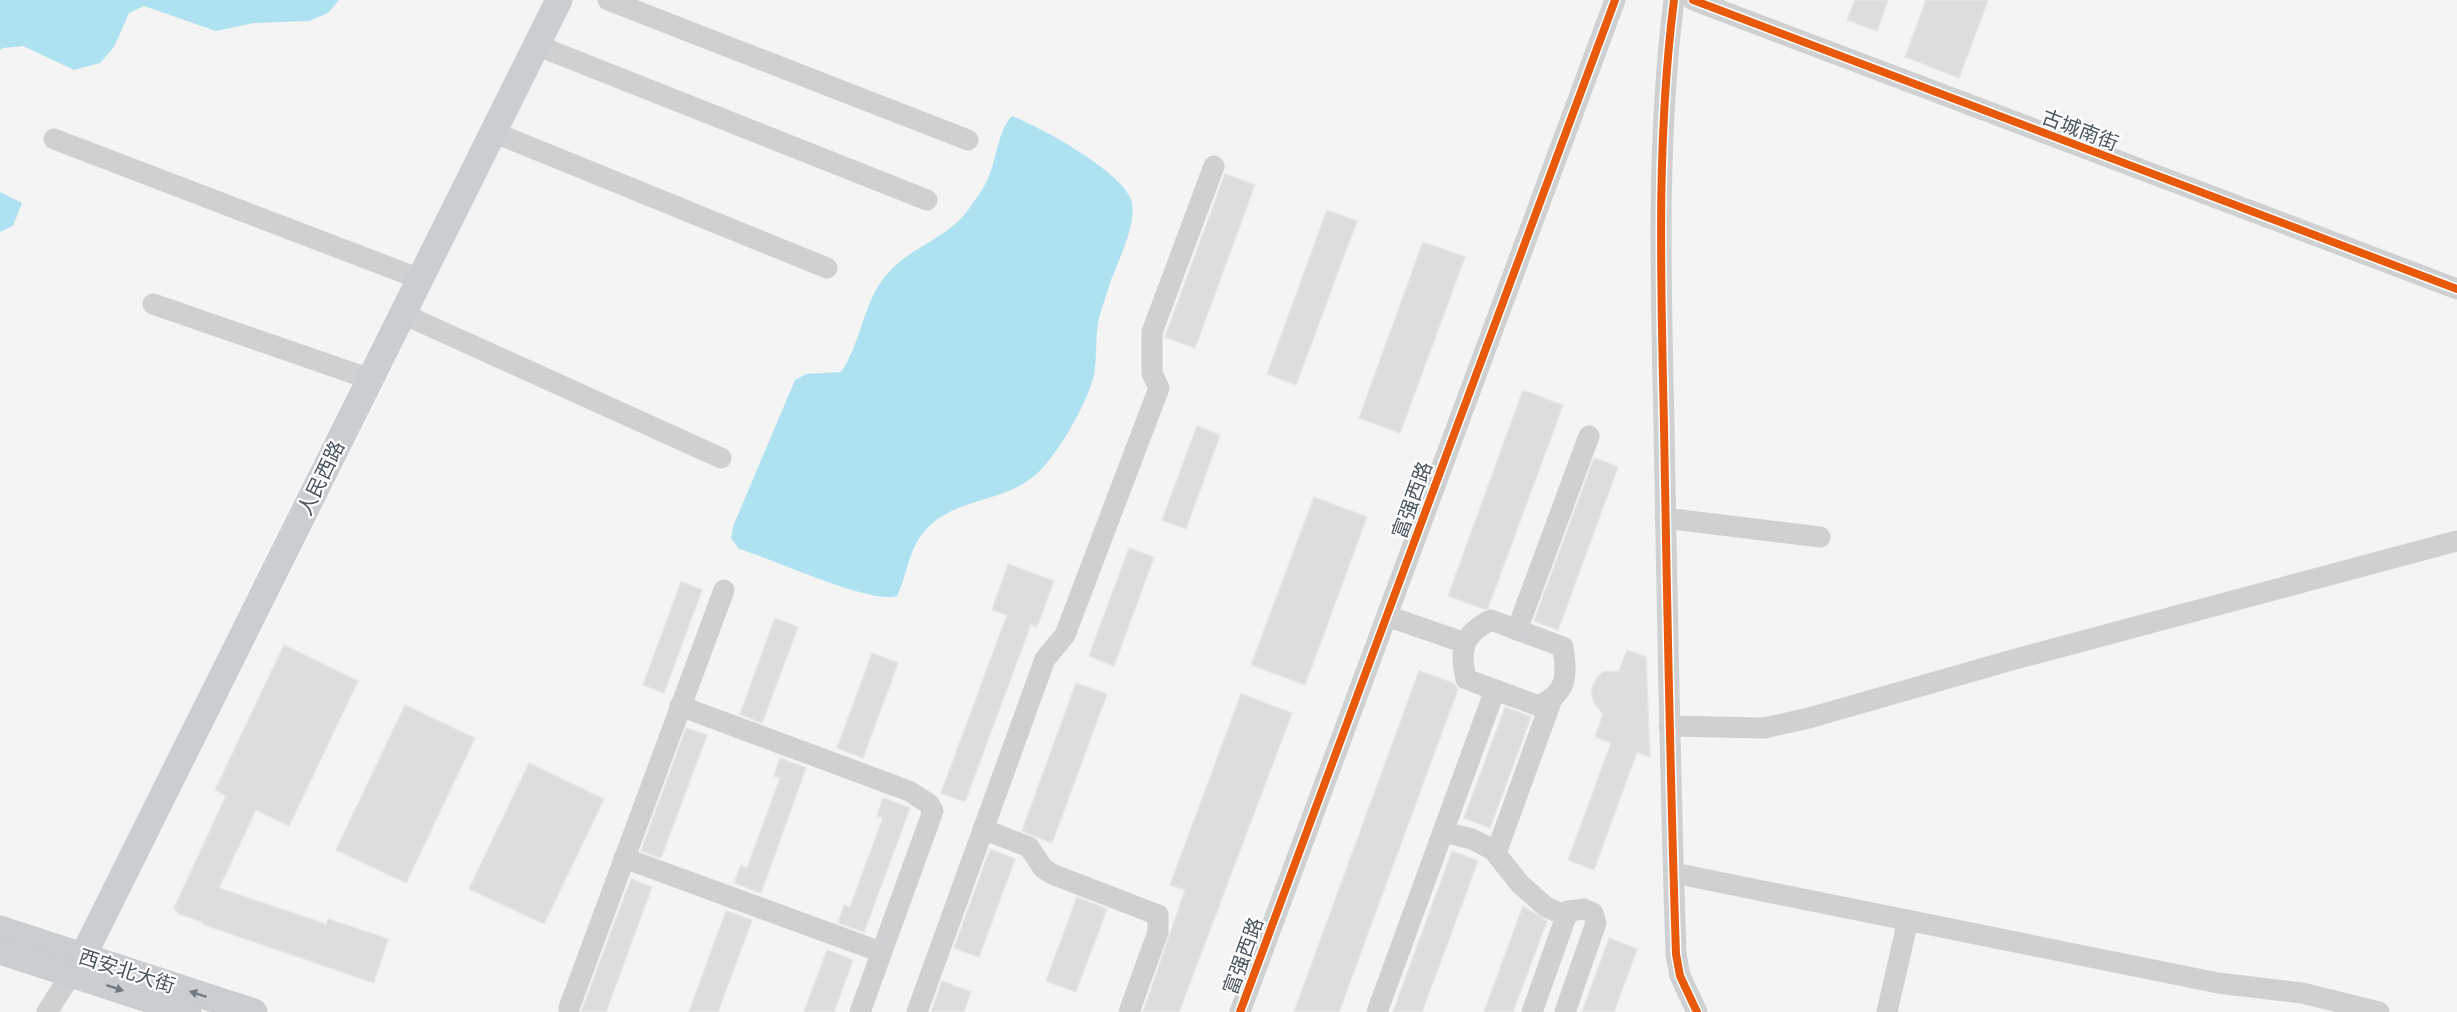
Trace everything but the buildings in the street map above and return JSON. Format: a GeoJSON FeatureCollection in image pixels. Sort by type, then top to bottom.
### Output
{"type":"FeatureCollection","features":[{"type":"Feature","properties":{"kind":"main road","name":"人民西路"},"geometry":{"type":"LineString","coordinates":[[77,965],[559,0]]}},
{"type":"Feature","properties":{"kind":"main road","name":"西安北大街"},"geometry":{"type":"LineString","coordinates":[[0,929],[33,940],[77,965],[188,1012]]}},
{"type":"Feature","properties":{"kind":"main road","name":"西安北大街"},"geometry":{"type":"LineString","coordinates":[[0,951],[77,965],[254,1012]]}},
{"type":"Feature","properties":{"kind":"street"},"geometry":{"type":"LineString","coordinates":[[608,0],[968,140]]}},
{"type":"Feature","properties":{"kind":"street","name":"富强西路"},"geometry":{"type":"LineString","coordinates":[[1240,1012],[1615,0]]}},
{"type":"Feature","properties":{"kind":"street"},"geometry":{"type":"LineString","coordinates":[[1674,0],[1667,59],[1660,196],[1669,726],[1676,954],[1680,976],[1697,1012]]}},
{"type":"Feature","properties":{"kind":"street","name":"古城南街"},"geometry":{"type":"LineString","coordinates":[[1693,0],[2457,289]]}},
{"type":"Feature","properties":{"kind":"street"},"geometry":{"type":"LineString","coordinates":[[536,45],[927,200]]}},
{"type":"Feature","properties":{"kind":"street"},"geometry":{"type":"LineString","coordinates":[[493,132],[827,268]]}},
{"type":"Feature","properties":{"kind":"street"},"geometry":{"type":"LineString","coordinates":[[54,140],[420,279]]}},
{"type":"Feature","properties":{"kind":"street"},"geometry":{"type":"LineString","coordinates":[[917,1012],[1045,659],[1065,635],[1159,388],[1152,373],[1152,332],[1214,166]]}},
{"type":"Feature","properties":{"kind":"street"},"geometry":{"type":"LineString","coordinates":[[153,304],[370,379]]}},
{"type":"Feature","properties":{"kind":"street"},"geometry":{"type":"LineString","coordinates":[[403,314],[721,458]]}},
{"type":"Feature","properties":{"kind":"street"},"geometry":{"type":"LineString","coordinates":[[1517,630],[1589,436]]}},
{"type":"Feature","properties":{"kind":"street"},"geometry":{"type":"LineString","coordinates":[[1665,518],[1820,537]]}},
{"type":"Feature","properties":{"kind":"street"},"geometry":{"type":"LineString","coordinates":[[1669,726],[1764,728],[1809,718],[2019,658],[2457,541]]}},
{"type":"Feature","properties":{"kind":"street"},"geometry":{"type":"LineString","coordinates":[[569,1008],[724,590]]}},
{"type":"Feature","properties":{"kind":"street"},"geometry":{"type":"LineString","coordinates":[[1387,616],[1465,643]]}},
{"type":"Feature","properties":{"kind":"street"},"geometry":{"type":"LineString","coordinates":[[1496,853],[1552,699],[1566,680],[1563,647],[1491,620],[1472,630],[1465,643],[1461,660],[1466,679],[1539,706],[1552,699]]}},
{"type":"Feature","properties":{"kind":"street"},"geometry":{"type":"LineString","coordinates":[[1377,1012],[1496,690]]}},
{"type":"Feature","properties":{"kind":"street"},"geometry":{"type":"LineString","coordinates":[[680,706],[909,791],[929,804],[933,811],[860,1012]]}},
{"type":"Feature","properties":{"kind":"street"},"geometry":{"type":"LineString","coordinates":[[983,829],[1029,848],[1044,868],[1052,874],[1158,915],[1158,932],[1129,1012]]}},
{"type":"Feature","properties":{"kind":"street"},"geometry":{"type":"LineString","coordinates":[[1443,832],[1472,839],[1496,853],[1520,884],[1546,907],[1566,916]]}},
{"type":"Feature","properties":{"kind":"street"},"geometry":{"type":"LineString","coordinates":[[624,858],[881,952]]}},
{"type":"Feature","properties":{"kind":"street"},"geometry":{"type":"LineString","coordinates":[[1674,873],[2218,983],[2302,993],[2379,1012]]}},
{"type":"Feature","properties":{"kind":"street"},"geometry":{"type":"LineString","coordinates":[[1532,1012],[1568,911],[1584,909],[1593,913],[1596,923],[1565,1012]]}},
{"type":"Feature","properties":{"kind":"street"},"geometry":{"type":"LineString","coordinates":[[0,913],[33,940]]}},
{"type":"Feature","properties":{"kind":"street"},"geometry":{"type":"LineString","coordinates":[[1887,1012],[1908,920]]}},
{"type":"Feature","properties":{"kind":"street"},"geometry":{"type":"LineString","coordinates":[[47,1012],[77,965]]}},
{"type":"Feature","properties":{"kind":"water"},"geometry":{"type":"Polygon","coordinates":[[[0,0],[339,0],[328,13],[309,21],[254,23],[216,31],[144,6],[129,13],[114,47],[100,63],[74,70],[23,46],[0,50],[0,0]]]}},
{"type":"Feature","properties":{"kind":"water"},"geometry":{"type":"Polygon","coordinates":[[[1012,116],[1059,139],[1110,174],[1130,197],[1132,206],[1127,240],[1099,318],[1093,377],[1078,416],[1066,436],[1046,464],[1032,478],[1000,494],[951,511],[936,520],[918,540],[897,596],[883,597],[843,587],[739,549],[731,538],[734,524],[795,380],[806,374],[841,372],[854,348],[868,308],[880,284],[897,264],[962,218],[987,180],[1004,129],[1012,116]]]}},
{"type":"Feature","properties":{"kind":"water"},"geometry":{"type":"Polygon","coordinates":[[[0,192],[22,203],[13,226],[0,232],[0,192]]]}},
{"type":"Feature","properties":{"kind":"cycle path"},"geometry":{"type":"LineString","coordinates":[[1240,1012],[1615,0]]}},
{"type":"Feature","properties":{"kind":"cycle path"},"geometry":{"type":"LineString","coordinates":[[1674,0],[1664,106],[1661,213],[1670,756],[1676,954],[1680,976],[1697,1012]]}},
{"type":"Feature","properties":{"kind":"cycle path"},"geometry":{"type":"LineString","coordinates":[[1693,0],[2457,289]]}}]}
